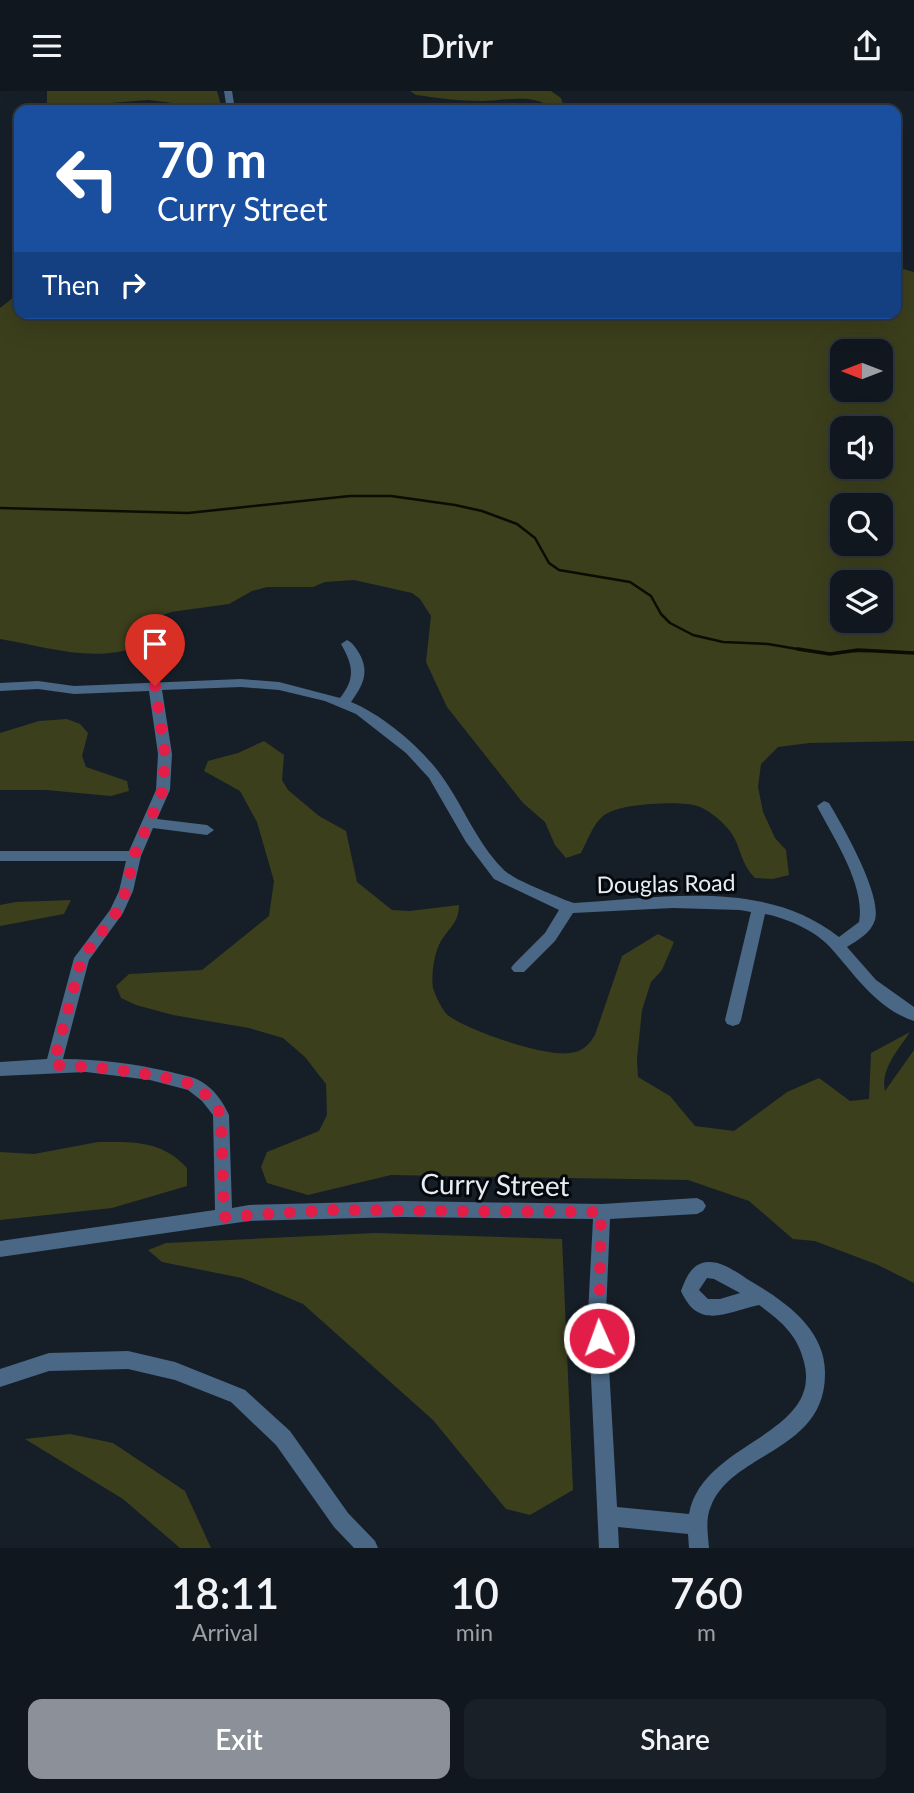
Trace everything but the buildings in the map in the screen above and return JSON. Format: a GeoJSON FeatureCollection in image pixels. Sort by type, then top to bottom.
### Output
{"type":"FeatureCollection","features":[{"type":"Feature","properties":{"kind":"street"},"geometry":{"type":"LineString","coordinates":[[342,704],[354,689],[360,671],[360,663],[347,644]]}},
{"type":"Feature","properties":{"kind":"street"},"geometry":{"type":"LineString","coordinates":[[0,687],[38,685],[74,690],[241,683],[300,691],[361,711],[411,750],[434,775],[471,838],[499,875],[569,907],[550,937],[519,968]]}},
{"type":"Feature","properties":{"kind":"street"},"geometry":{"type":"LineString","coordinates":[[53,1065],[82,958],[116,913],[126,891],[134,856],[163,790],[165,754],[155,686]]}},
{"type":"Feature","properties":{"kind":"street"},"geometry":{"type":"LineString","coordinates":[[824,806],[867,894],[869,911],[868,921],[859,932],[837,946],[875,988],[914,1015]]}},
{"type":"Feature","properties":{"kind":"street"},"geometry":{"type":"LineString","coordinates":[[150,823],[207,830]]}},
{"type":"Feature","properties":{"kind":"street"},"geometry":{"type":"LineString","coordinates":[[0,856],[134,856]]}},
{"type":"Feature","properties":{"kind":"street","name":"Douglas Road"},"geometry":{"type":"LineString","coordinates":[[569,907],[718,901],[759,908],[792,919],[830,938],[837,946]]}},
{"type":"Feature","properties":{"kind":"street"},"geometry":{"type":"LineString","coordinates":[[733,1020],[759,908]]}},
{"type":"Feature","properties":{"kind":"street"},"geometry":{"type":"LineString","coordinates":[[0,1069],[53,1065],[106,1067],[145,1072],[195,1085],[216,1105],[221,1115],[224,1217]]}},
{"type":"Feature","properties":{"kind":"street","name":"Curry Street"},"geometry":{"type":"LineString","coordinates":[[0,1249],[282,1211],[360,1209],[601,1212],[697,1206]]}},
{"type":"Feature","properties":{"kind":"street"},"geometry":{"type":"LineString","coordinates":[[601,1212],[597,1314],[609,1548]]}},
{"type":"Feature","properties":{"kind":"street"},"geometry":{"type":"LineString","coordinates":[[699,1548],[697,1525],[703,1499],[720,1478],[797,1422],[812,1401],[816,1372],[806,1339],[785,1313],[758,1297]]}},
{"type":"Feature","properties":{"kind":"street"},"geometry":{"type":"LineString","coordinates":[[0,1378],[50,1362],[128,1360],[175,1371],[238,1396],[284,1438],[341,1520],[368,1548]]}},
{"type":"Feature","properties":{"kind":"street"},"geometry":{"type":"LineString","coordinates":[[608,1516],[697,1525]]}},
{"type":"Feature","properties":{"kind":"green space"},"geometry":{"type":"Polygon","coordinates":[[[47,91],[217,91],[221,105],[189,105],[148,100],[47,105],[47,91]]]}},
{"type":"Feature","properties":{"kind":"green space"},"geometry":{"type":"Polygon","coordinates":[[[410,91],[551,91],[561,98],[563,105],[547,105],[526,99],[482,101],[416,95],[410,91]]]}},
{"type":"Feature","properties":{"kind":"green space"},"geometry":{"type":"Polygon","coordinates":[[[901,268],[914,272],[914,741],[809,743],[778,747],[761,764],[758,787],[763,812],[775,838],[786,850],[789,875],[773,879],[755,878],[726,826],[704,809],[685,804],[647,804],[610,812],[596,824],[581,853],[566,858],[555,845],[545,822],[523,803],[447,707],[426,662],[431,616],[420,599],[412,593],[354,580],[325,582],[313,587],[267,587],[252,591],[229,604],[171,612],[158,617],[149,626],[138,646],[105,653],[69,652],[0,639],[0,308],[14,297],[14,319],[901,319],[901,268]]]}},
{"type":"Feature","properties":{"kind":"green space"},"geometry":{"type":"Polygon","coordinates":[[[67,719],[80,724],[88,733],[82,756],[86,767],[127,781],[129,791],[111,796],[46,790],[0,790],[0,733],[39,721],[67,719]]]}},
{"type":"Feature","properties":{"kind":"green space"},"geometry":{"type":"Polygon","coordinates":[[[264,741],[284,755],[282,780],[288,790],[319,816],[346,831],[357,882],[392,910],[410,911],[459,905],[456,920],[437,951],[433,988],[447,1014],[473,1029],[544,1051],[570,1053],[582,1050],[595,1035],[622,956],[658,934],[674,942],[662,970],[651,982],[642,1010],[638,1077],[670,1096],[695,1126],[734,1131],[787,1092],[819,1078],[850,1101],[869,1099],[871,1053],[910,1032],[891,1060],[884,1083],[885,1091],[914,1050],[914,1283],[878,1265],[815,1241],[793,1239],[749,1201],[688,1180],[391,1175],[308,1195],[267,1183],[261,1167],[267,1152],[319,1131],[327,1115],[326,1084],[305,1057],[283,1038],[249,1028],[173,1015],[136,1005],[121,998],[116,986],[129,974],[202,970],[269,916],[274,881],[257,822],[240,791],[204,771],[208,761],[238,753],[264,741]]]}},
{"type":"Feature","properties":{"kind":"green space"},"geometry":{"type":"Polygon","coordinates":[[[71,900],[64,914],[0,926],[0,905],[71,900]]]}},
{"type":"Feature","properties":{"kind":"green space"},"geometry":{"type":"Polygon","coordinates":[[[98,1142],[135,1143],[157,1147],[187,1168],[187,1186],[112,1208],[0,1220],[0,1152],[34,1154],[98,1142]]]}},
{"type":"Feature","properties":{"kind":"green space"},"geometry":{"type":"Polygon","coordinates":[[[375,1233],[562,1239],[573,1490],[530,1515],[506,1509],[433,1420],[303,1304],[242,1278],[162,1262],[148,1250],[166,1243],[375,1233]]]}},
{"type":"Feature","properties":{"kind":"green space"},"geometry":{"type":"Polygon","coordinates":[[[70,1434],[113,1443],[185,1491],[211,1548],[180,1548],[123,1499],[25,1439],[70,1434]]]}},
{"type":"Feature","properties":{"kind":"waterway"},"geometry":{"type":"LineString","coordinates":[[0,508],[188,513],[350,496],[391,496],[455,505],[482,511],[517,524],[535,538],[549,563],[559,570],[630,582],[651,596],[661,614],[670,623],[693,635],[723,642],[768,644],[809,651]]}},
{"type":"Feature","properties":{"kind":"waterway"},"geometry":{"type":"LineString","coordinates":[[798,649],[830,654],[858,650],[914,653]]}},
{"type":"Feature","properties":{"kind":"waterway"},"geometry":{"type":"LineString","coordinates":[[854,651],[869,651]]}},
{"type":"Feature","properties":{"kind":"route"},"geometry":{"type":"LineString","coordinates":[[155,686],[165,754],[163,790],[134,856],[126,891],[116,913],[82,958],[53,1065],[145,1072],[195,1085],[216,1105],[221,1115],[224,1217],[305,1210],[601,1212],[597,1314],[599,1338]]}}]}
